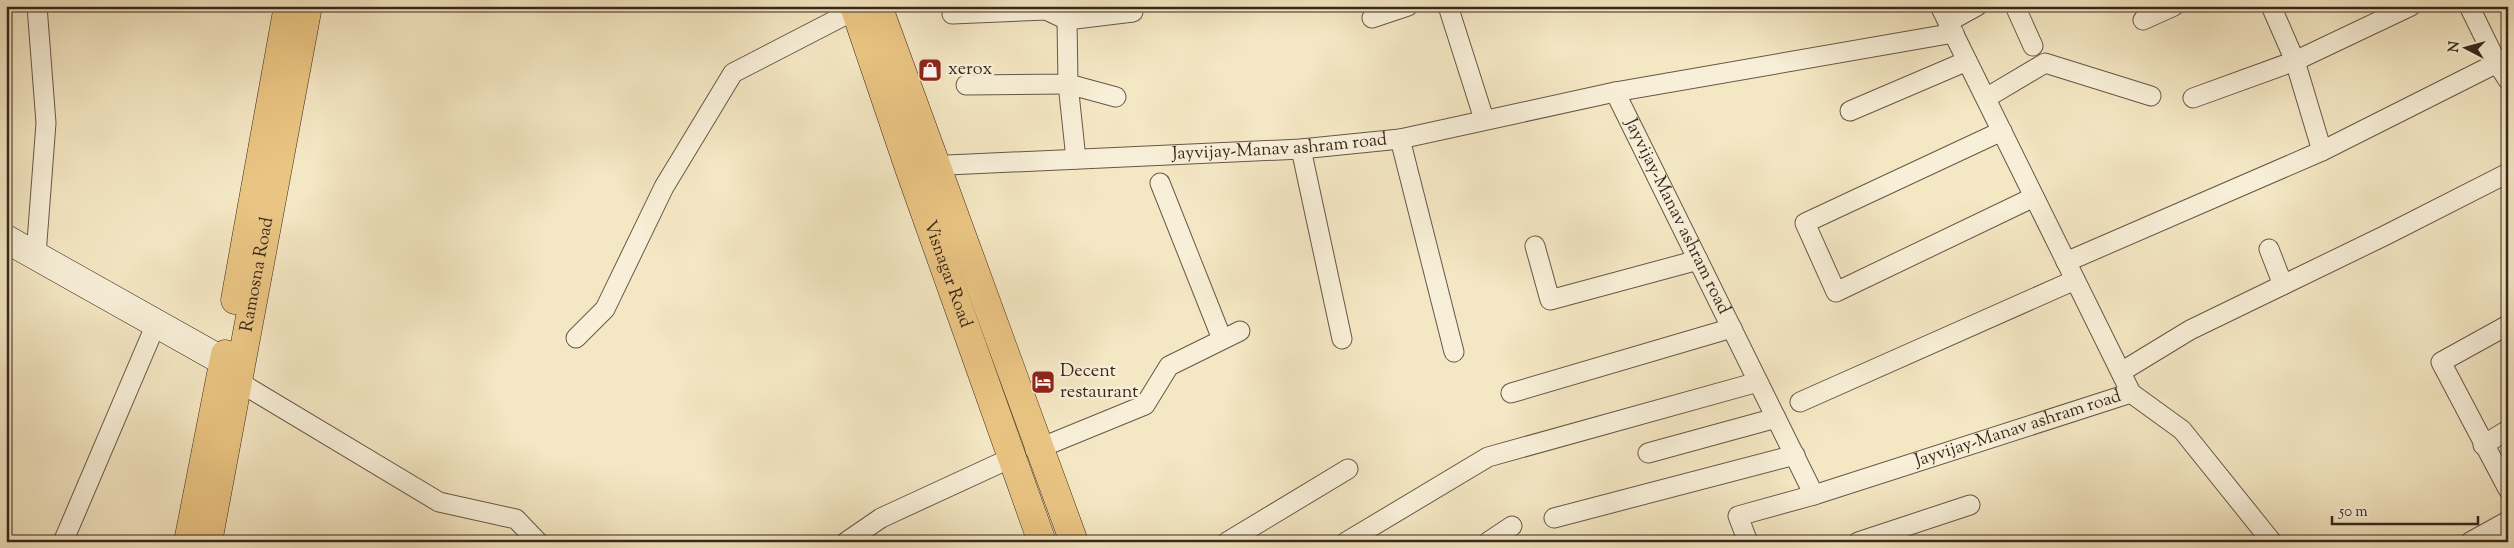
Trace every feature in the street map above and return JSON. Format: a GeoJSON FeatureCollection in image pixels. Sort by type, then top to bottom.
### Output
{"type":"FeatureCollection","features":[{"type":"Feature","properties":{"kind":"main road","name":"Ramosna Road"},"geometry":{"type":"LineString","coordinates":[[208,542],[231,372],[288,6]]}},
{"type":"Feature","properties":{"kind":"main road","name":"Ramosna Road"},"geometry":{"type":"LineString","coordinates":[[188,542],[231,372],[308,6]]}},
{"type":"Feature","properties":{"kind":"main road"},"geometry":{"type":"LineString","coordinates":[[862,8],[937,165],[1028,452],[1074,542]]}},
{"type":"Feature","properties":{"kind":"main road","name":"Visnagar Road"},"geometry":{"type":"LineString","coordinates":[[862,8],[908,168],[1028,452],[1042,542]]}},
{"type":"Feature","properties":{"kind":"street"},"geometry":{"type":"LineString","coordinates":[[36,255],[46,123],[37,6]]}},
{"type":"Feature","properties":{"kind":"street"},"geometry":{"type":"LineString","coordinates":[[1372,18],[1408,6]]}},
{"type":"Feature","properties":{"kind":"street"},"geometry":{"type":"LineString","coordinates":[[1448,6],[1484,119]]}},
{"type":"Feature","properties":{"kind":"street"},"geometry":{"type":"LineString","coordinates":[[1615,92],[1947,20],[1977,6]]}},
{"type":"Feature","properties":{"kind":"street"},"geometry":{"type":"LineString","coordinates":[[2015,6],[2033,46]]}},
{"type":"Feature","properties":{"kind":"street"},"geometry":{"type":"LineString","coordinates":[[2143,20],[2174,6]]}},
{"type":"Feature","properties":{"kind":"street"},"geometry":{"type":"LineString","coordinates":[[2271,6],[2295,61],[2322,151]]}},
{"type":"Feature","properties":{"kind":"street"},"geometry":{"type":"LineString","coordinates":[[2193,98],[2295,61],[2411,6]]}},
{"type":"Feature","properties":{"kind":"street"},"geometry":{"type":"LineString","coordinates":[[2469,6],[2503,61],[2508,80]]}},
{"type":"Feature","properties":{"kind":"street"},"geometry":{"type":"LineString","coordinates":[[576,338],[605,309],[664,187],[733,73],[862,8]]}},
{"type":"Feature","properties":{"kind":"street"},"geometry":{"type":"LineString","coordinates":[[952,14],[1046,10],[1067,20],[1133,12]]}},
{"type":"Feature","properties":{"kind":"street"},"geometry":{"type":"LineString","coordinates":[[1067,20],[1068,84],[1076,159]]}},
{"type":"Feature","properties":{"kind":"street"},"geometry":{"type":"LineString","coordinates":[[1947,20],[2131,393]]}},
{"type":"Feature","properties":{"kind":"street"},"geometry":{"type":"LineString","coordinates":[[1850,111],[1967,61]]}},
{"type":"Feature","properties":{"kind":"street"},"geometry":{"type":"LineString","coordinates":[[2066,262],[2322,151],[2503,61]]}},
{"type":"Feature","properties":{"kind":"street"},"geometry":{"type":"LineString","coordinates":[[1986,98],[2045,63],[2151,96]]}},
{"type":"Feature","properties":{"kind":"street"},"geometry":{"type":"LineString","coordinates":[[966,85],[1068,84],[1116,97]]}},
{"type":"Feature","properties":{"kind":"street","name":"Jayvijay-Manav ashram road"},"geometry":{"type":"LineString","coordinates":[[908,168],[937,165],[1301,150],[1400,138],[1615,92],[1814,495],[2131,393],[2182,430],[2272,542]]}},
{"type":"Feature","properties":{"kind":"street"},"geometry":{"type":"LineString","coordinates":[[2002,131],[1805,224],[1836,292],[2034,197]]}},
{"type":"Feature","properties":{"kind":"street"},"geometry":{"type":"LineString","coordinates":[[1400,138],[1454,352]]}},
{"type":"Feature","properties":{"kind":"street"},"geometry":{"type":"LineString","coordinates":[[1301,150],[1342,339]]}},
{"type":"Feature","properties":{"kind":"street"},"geometry":{"type":"LineString","coordinates":[[2121,372],[2190,330],[2508,173]]}},
{"type":"Feature","properties":{"kind":"street"},"geometry":{"type":"LineString","coordinates":[[1160,183],[1222,338]]}},
{"type":"Feature","properties":{"kind":"street"},"geometry":{"type":"LineString","coordinates":[[6,239],[156,324],[439,502],[516,518],[538,542]]}},
{"type":"Feature","properties":{"kind":"street"},"geometry":{"type":"LineString","coordinates":[[1536,246],[1550,300],[1698,260]]}},
{"type":"Feature","properties":{"kind":"street"},"geometry":{"type":"LineString","coordinates":[[2268,249],[2283,285]]}},
{"type":"Feature","properties":{"kind":"street"},"geometry":{"type":"LineString","coordinates":[[1800,402],[2076,280]]}},
{"type":"Feature","properties":{"kind":"street"},"geometry":{"type":"LineString","coordinates":[[64,542],[156,324]]}},
{"type":"Feature","properties":{"kind":"street"},"geometry":{"type":"LineString","coordinates":[[2508,325],[2441,362],[2483,445],[2508,489]]}},
{"type":"Feature","properties":{"kind":"street"},"geometry":{"type":"LineString","coordinates":[[1511,393],[1732,328]]}},
{"type":"Feature","properties":{"kind":"street"},"geometry":{"type":"LineString","coordinates":[[846,542],[881,518],[1028,452],[1145,405],[1169,366],[1222,338],[1240,331]]}},
{"type":"Feature","properties":{"kind":"street"},"geometry":{"type":"LineString","coordinates":[[1346,542],[1488,457],[1758,382]]}},
{"type":"Feature","properties":{"kind":"street"},"geometry":{"type":"LineString","coordinates":[[1648,453],[1776,418]]}},
{"type":"Feature","properties":{"kind":"street"},"geometry":{"type":"LineString","coordinates":[[2483,445],[2508,430]]}},
{"type":"Feature","properties":{"kind":"street"},"geometry":{"type":"LineString","coordinates":[[1554,518],[1795,455]]}},
{"type":"Feature","properties":{"kind":"street"},"geometry":{"type":"LineString","coordinates":[[1227,542],[1348,469]]}},
{"type":"Feature","properties":{"kind":"street"},"geometry":{"type":"LineString","coordinates":[[1748,542],[1738,516],[1814,495]]}},
{"type":"Feature","properties":{"kind":"street"},"geometry":{"type":"LineString","coordinates":[[1858,542],[1970,505]]}},
{"type":"Feature","properties":{"kind":"street"},"geometry":{"type":"LineString","coordinates":[[2470,542],[2508,521]]}},
{"type":"Feature","properties":{"kind":"street"},"geometry":{"type":"LineString","coordinates":[[1488,542],[1512,526]]}},
{"type":"Feature","properties":{"kind":"place","name":"xerox"},"geometry":{"type":"Point","coordinates":[930,70]}},
{"type":"Feature","properties":{"kind":"place","name":"Decent restaurant"},"geometry":{"type":"Point","coordinates":[1043,382]}}]}
